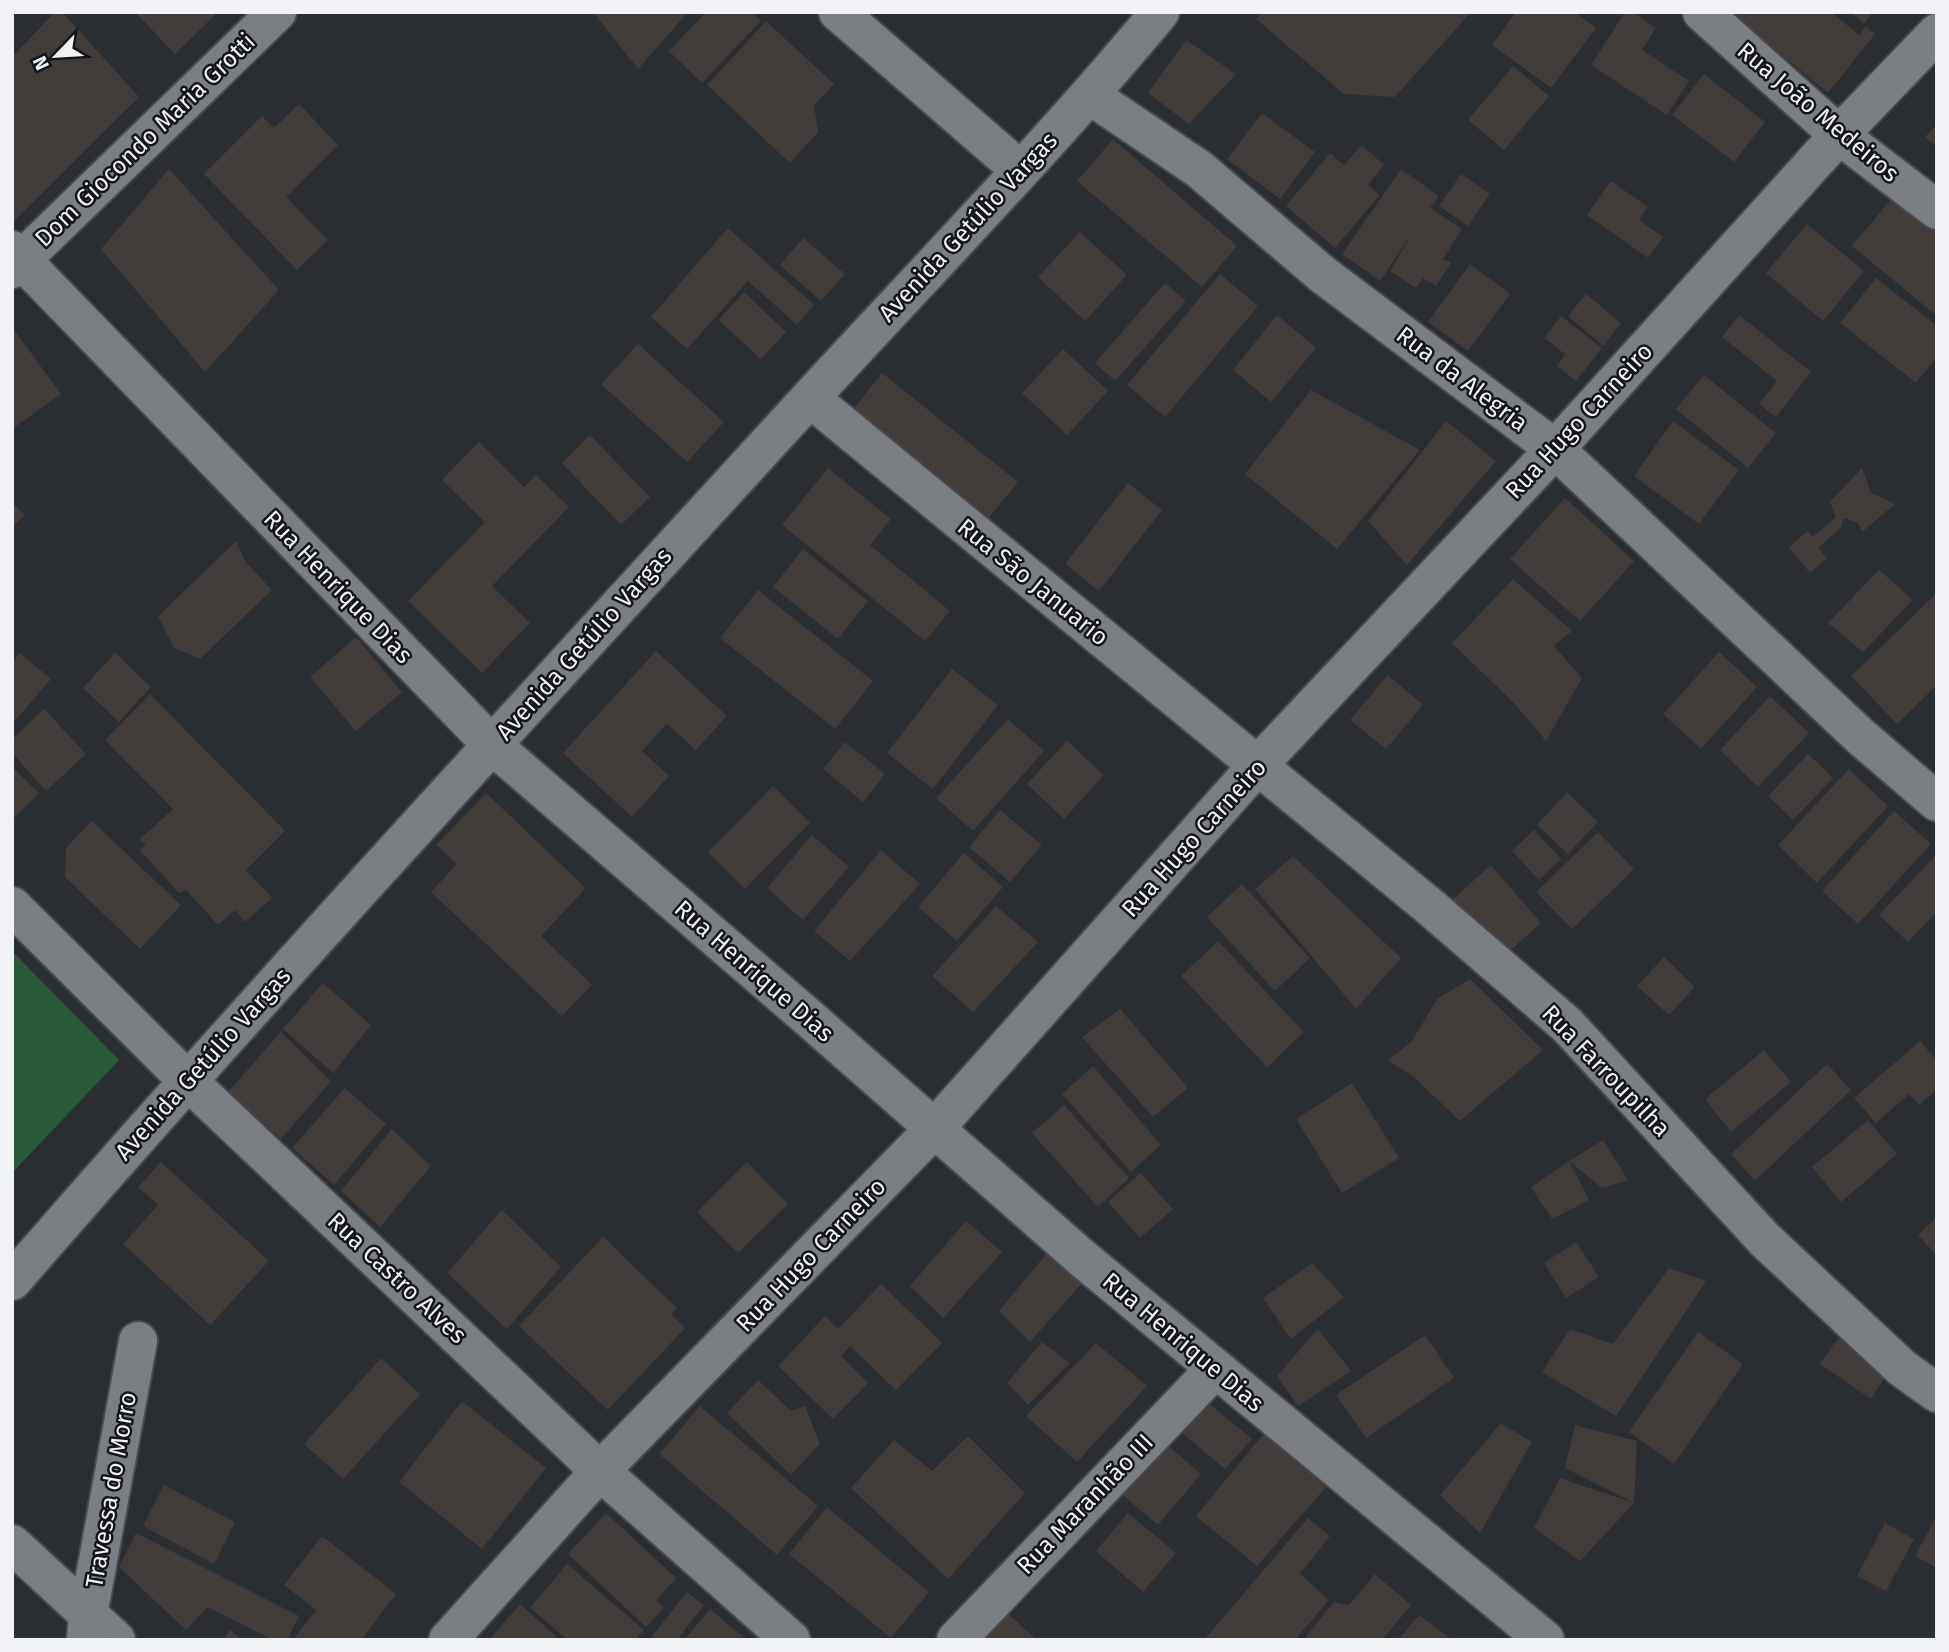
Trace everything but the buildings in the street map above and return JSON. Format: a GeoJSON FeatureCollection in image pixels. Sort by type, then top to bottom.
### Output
{"type":"FeatureCollection","features":[{"type":"Feature","properties":{"kind":"street","name":"Dom Giocondo Maria Grotti"},"geometry":{"type":"LineString","coordinates":[[16,259],[277,12]]}},
{"type":"Feature","properties":{"kind":"street"},"geometry":{"type":"LineString","coordinates":[[838,12],[1020,170]]}},
{"type":"Feature","properties":{"kind":"street","name":"Avenida Getúlio Vargas"},"geometry":{"type":"LineString","coordinates":[[12,1281],[187,1080],[492,745],[1091,96],[1160,12]]}},
{"type":"Feature","properties":{"kind":"street","name":"Rua João Medeiros"},"geometry":{"type":"LineString","coordinates":[[1702,12],[1839,135],[1937,210]]}},
{"type":"Feature","properties":{"kind":"street","name":"Rua Hugo Carneiro"},"geometry":{"type":"LineString","coordinates":[[448,1640],[600,1471],[935,1128],[1257,766],[1555,449],[1839,135],[1937,33]]}},
{"type":"Feature","properties":{"kind":"street","name":"Rua da Alegria"},"geometry":{"type":"LineString","coordinates":[[1091,96],[1199,169],[1322,274],[1555,449],[1861,737],[1937,802]]}},
{"type":"Feature","properties":{"kind":"street","name":"Rua Henrique Dias"},"geometry":{"type":"LineString","coordinates":[[16,259],[492,745],[1082,1258],[1545,1640]]}},
{"type":"Feature","properties":{"kind":"street","name":"Rua São Januario"},"geometry":{"type":"LineString","coordinates":[[810,398],[1257,766]]}},
{"type":"Feature","properties":{"kind":"street","name":"Rua Farroupilha"},"geometry":{"type":"LineString","coordinates":[[1257,766],[1429,906],[1566,1025],[1764,1239],[1902,1368],[1937,1394]]}},
{"type":"Feature","properties":{"kind":"street","name":"Rua Castro Alves"},"geometry":{"type":"LineString","coordinates":[[12,906],[187,1080],[600,1471],[791,1640]]}},
{"type":"Feature","properties":{"kind":"street","name":"Travessa do Morro"},"geometry":{"type":"LineString","coordinates":[[87,1627],[138,1341]]}},
{"type":"Feature","properties":{"kind":"street","name":"Rua Maranhão III"},"geometry":{"type":"LineString","coordinates":[[956,1640],[1215,1369]]}},
{"type":"Feature","properties":{"kind":"street"},"geometry":{"type":"LineString","coordinates":[[12,1544],[87,1627],[116,1640]]}},
{"type":"Feature","properties":{"kind":"green space"},"geometry":{"type":"Polygon","coordinates":[[[12,951],[119,1060],[12,1173],[12,951]]]}}]}
